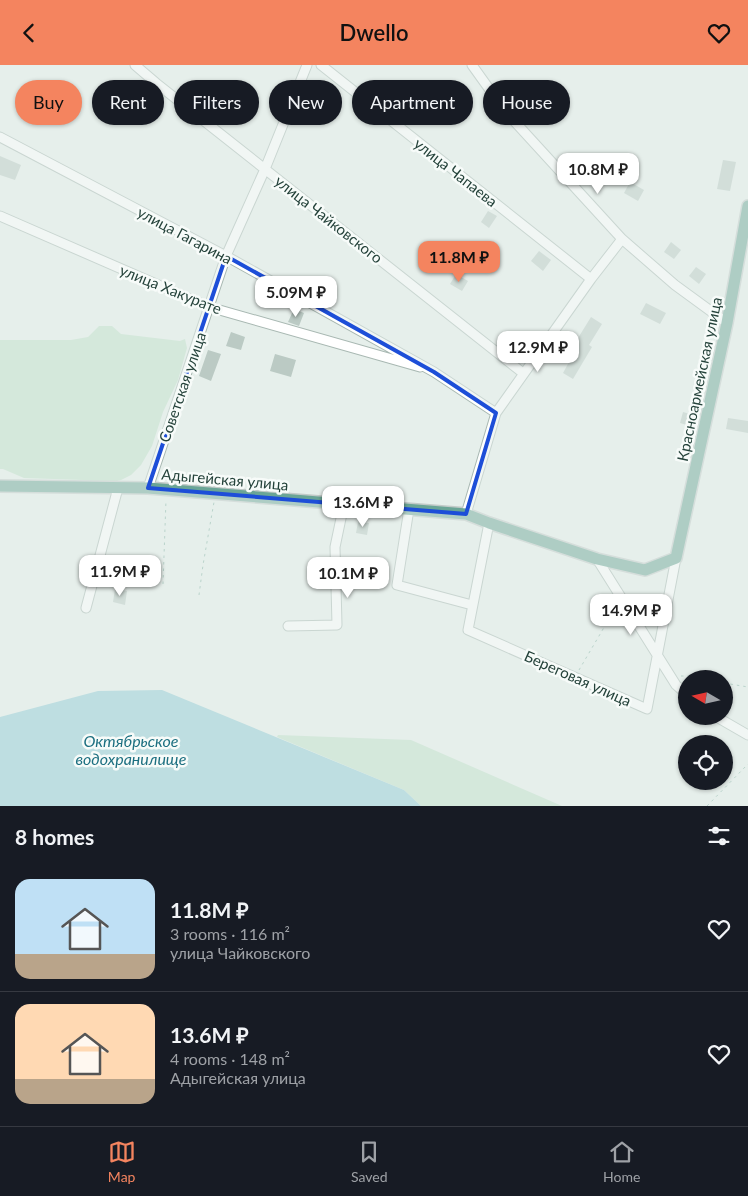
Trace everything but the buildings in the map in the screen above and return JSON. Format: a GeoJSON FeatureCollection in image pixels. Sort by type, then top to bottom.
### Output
{"type":"FeatureCollection","features":[{"type":"Feature","properties":{"kind":"main road","name":"Красноармейская улица"},"geometry":{"type":"LineString","coordinates":[[676,558],[727,323],[748,206]]}},
{"type":"Feature","properties":{"kind":"main road","name":"Адыгейская улица"},"geometry":{"type":"LineString","coordinates":[[0,486],[167,489],[466,514],[597,559],[645,570],[676,558]]}},
{"type":"Feature","properties":{"kind":"street","name":"улица Чайковского"},"geometry":{"type":"LineString","coordinates":[[134,65],[523,373]]}},
{"type":"Feature","properties":{"kind":"street","name":"Советская улица"},"geometry":{"type":"LineString","coordinates":[[148,488],[226,256],[265,169],[307,65]]}},
{"type":"Feature","properties":{"kind":"street","name":"улица Чапаева"},"geometry":{"type":"LineString","coordinates":[[321,65],[591,279]]}},
{"type":"Feature","properties":{"kind":"street"},"geometry":{"type":"LineString","coordinates":[[472,65],[505,111],[622,239],[675,285],[727,323]]}},
{"type":"Feature","properties":{"kind":"street","name":"улица Гагарина"},"geometry":{"type":"LineString","coordinates":[[0,137],[226,256],[434,372],[496,413]]}},
{"type":"Feature","properties":{"kind":"street","name":"улица Хакурате"},"geometry":{"type":"LineString","coordinates":[[1,217],[209,307],[434,372]]}},
{"type":"Feature","properties":{"kind":"street"},"geometry":{"type":"LineString","coordinates":[[466,514],[496,413],[591,279],[622,239]]}},
{"type":"Feature","properties":{"kind":"street"},"geometry":{"type":"LineString","coordinates":[[86,608],[118,488]]}},
{"type":"Feature","properties":{"kind":"street"},"geometry":{"type":"LineString","coordinates":[[288,626],[337,625],[335,547],[344,504]]}},
{"type":"Feature","properties":{"kind":"street"},"geometry":{"type":"LineString","coordinates":[[409,509],[397,585],[472,605]]}},
{"type":"Feature","properties":{"kind":"street","name":"Береговая улица"},"geometry":{"type":"LineString","coordinates":[[489,523],[468,630],[647,709],[676,558]]}},
{"type":"Feature","properties":{"kind":"street"},"geometry":{"type":"LineString","coordinates":[[597,559],[678,687]]}},
{"type":"Feature","properties":{"kind":"street"},"geometry":{"type":"LineString","coordinates":[[731,725],[748,735]]}},
{"type":"Feature","properties":{"kind":"path"},"geometry":{"type":"LineString","coordinates":[[163,584],[167,489]]}},
{"type":"Feature","properties":{"kind":"path"},"geometry":{"type":"LineString","coordinates":[[199,595],[216,493]]}},
{"type":"Feature","properties":{"kind":"path"},"geometry":{"type":"LineString","coordinates":[[575,677],[584,659],[622,599]]}},
{"type":"Feature","properties":{"kind":"path"},"geometry":{"type":"LineString","coordinates":[[672,679],[678,677]]}},
{"type":"Feature","properties":{"kind":"path"},"geometry":{"type":"LineString","coordinates":[[733,684],[748,687]]}},
{"type":"Feature","properties":{"kind":"path"},"geometry":{"type":"LineString","coordinates":[[707,806],[748,764]]}},
{"type":"Feature","properties":{"kind":"highlighted area"},"geometry":{"type":"Polygon","coordinates":[[[226,256],[434,372],[496,413],[466,514],[148,488],[226,256]]]}},
{"type":"Feature","properties":{"kind":"green space"},"geometry":{"type":"Polygon","coordinates":[[[99,326],[112,326],[121,334],[180,341],[185,339],[187,348],[178,380],[163,412],[152,446],[141,465],[131,475],[108,483],[83,480],[24,478],[0,469],[0,340],[71,340],[88,337],[99,326]]]}},
{"type":"Feature","properties":{"kind":"green space"},"geometry":{"type":"Polygon","coordinates":[[[278,735],[411,740],[562,806],[421,806],[404,790],[277,737],[278,735]]]}},
{"type":"Feature","properties":{"kind":"water","name":"Октябрьское водохранилище"},"geometry":{"type":"Polygon","coordinates":[[[162,690],[404,790],[421,806],[0,806],[0,717],[98,691],[162,690]]]}}]}
